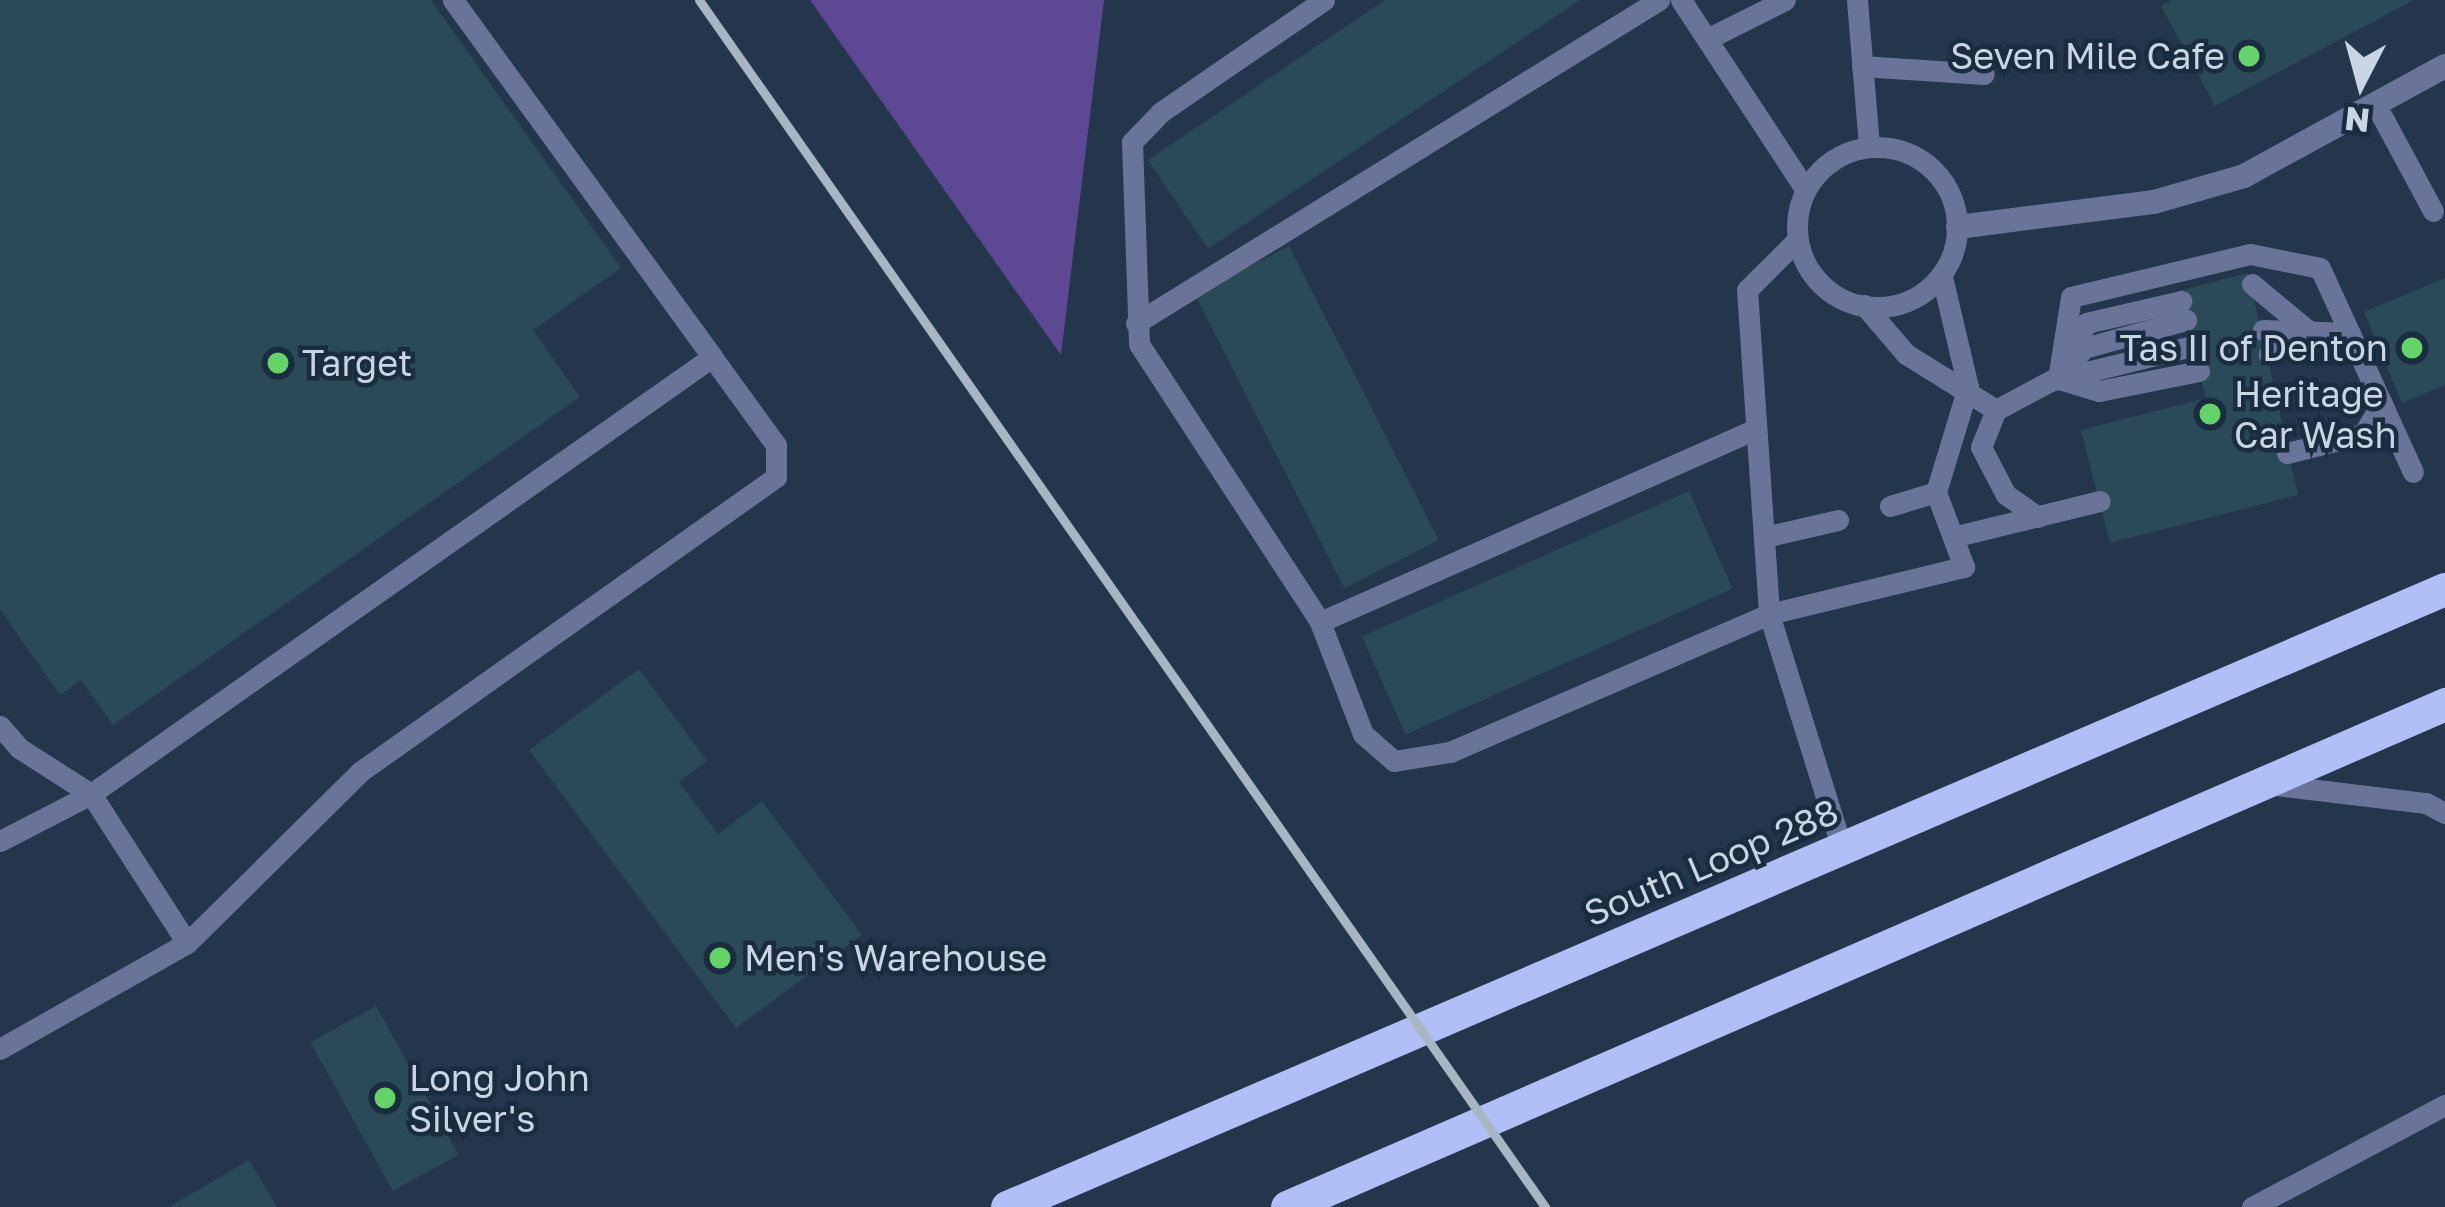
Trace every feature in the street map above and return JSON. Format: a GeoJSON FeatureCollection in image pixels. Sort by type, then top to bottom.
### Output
{"type":"FeatureCollection","features":[{"type":"Feature","properties":{"kind":"highway","name":"South Loop 288"},"geometry":{"type":"LineString","coordinates":[[1007,1207],[2445,589]]}},
{"type":"Feature","properties":{"kind":"highway"},"geometry":{"type":"LineString","coordinates":[[1287,1207],[2445,704]]}},
{"type":"Feature","properties":{"kind":"street"},"geometry":{"type":"LineString","coordinates":[[1958,227],[2154,202],[2244,176],[2445,66]]}},
{"type":"Feature","properties":{"kind":"lane"},"geometry":{"type":"LineString","coordinates":[[0,1049],[187,943],[361,771],[776,477],[776,445],[453,0]]}},
{"type":"Feature","properties":{"kind":"lane"},"geometry":{"type":"LineString","coordinates":[[1324,0],[1161,112],[1132,142],[1136,322],[1139,344],[1320,622],[1363,734],[1394,761],[1450,752],[1769,614],[1964,567],[1936,492],[1969,387],[1942,277],[1958,227],[1941,178],[1896,149],[1869,147],[1833,160],[1805,189],[1796,241],[1747,290],[1769,614],[1842,848]]}},
{"type":"Feature","properties":{"kind":"lane"},"geometry":{"type":"LineString","coordinates":[[1136,322],[1659,0]]}},
{"type":"Feature","properties":{"kind":"lane"},"geometry":{"type":"LineString","coordinates":[[1681,0],[1805,189]]}},
{"type":"Feature","properties":{"kind":"lane"},"geometry":{"type":"LineString","coordinates":[[1707,39],[1785,0]]}},
{"type":"Feature","properties":{"kind":"lane"},"geometry":{"type":"LineString","coordinates":[[1858,0],[1869,147]]}},
{"type":"Feature","properties":{"kind":"lane"},"geometry":{"type":"LineString","coordinates":[[1862,66],[1984,74]]}},
{"type":"Feature","properties":{"kind":"lane"},"geometry":{"type":"LineString","coordinates":[[2377,107],[2433,211]]}},
{"type":"Feature","properties":{"kind":"lane"},"geometry":{"type":"LineString","coordinates":[[1796,241],[1821,288],[1864,305],[1897,306],[1942,277]]}},
{"type":"Feature","properties":{"kind":"lane"},"geometry":{"type":"LineString","coordinates":[[2058,379],[2071,297],[2250,254],[2320,268],[2413,472]]}},
{"type":"Feature","properties":{"kind":"lane"},"geometry":{"type":"LineString","coordinates":[[2254,292],[2306,329]]}},
{"type":"Feature","properties":{"kind":"lane"},"geometry":{"type":"LineString","coordinates":[[1864,305],[1906,354],[1969,387],[1996,410]]}},
{"type":"Feature","properties":{"kind":"lane"},"geometry":{"type":"LineString","coordinates":[[2058,379],[2084,348],[2183,311]]}},
{"type":"Feature","properties":{"kind":"lane"},"geometry":{"type":"LineString","coordinates":[[2269,354],[2306,329]]}},
{"type":"Feature","properties":{"kind":"lane"},"geometry":{"type":"LineString","coordinates":[[2264,330],[2350,333]]}},
{"type":"Feature","properties":{"kind":"lane"},"geometry":{"type":"LineString","coordinates":[[2038,517],[2006,495],[1981,447],[1996,410],[2058,379],[2192,346]]}},
{"type":"Feature","properties":{"kind":"lane"},"geometry":{"type":"LineString","coordinates":[[0,841],[92,794],[712,357]]}},
{"type":"Feature","properties":{"kind":"lane"},"geometry":{"type":"LineString","coordinates":[[2058,379],[2099,392],[2199,371]]}},
{"type":"Feature","properties":{"kind":"lane"},"geometry":{"type":"LineString","coordinates":[[2287,453],[2363,434],[2382,404]]}},
{"type":"Feature","properties":{"kind":"lane"},"geometry":{"type":"LineString","coordinates":[[1320,622],[1756,429]]}},
{"type":"Feature","properties":{"kind":"lane"},"geometry":{"type":"LineString","coordinates":[[1890,506],[1936,492]]}},
{"type":"Feature","properties":{"kind":"lane"},"geometry":{"type":"LineString","coordinates":[[1953,537],[2100,501]]}},
{"type":"Feature","properties":{"kind":"lane"},"geometry":{"type":"LineString","coordinates":[[1765,537],[1838,520]]}},
{"type":"Feature","properties":{"kind":"lane"},"geometry":{"type":"LineString","coordinates":[[0,726],[19,748],[92,794],[187,943]]}},
{"type":"Feature","properties":{"kind":"lane"},"geometry":{"type":"LineString","coordinates":[[2262,784],[2426,803],[2445,813]]}},
{"type":"Feature","properties":{"kind":"lane"},"geometry":{"type":"LineString","coordinates":[[2268,1203],[2445,1105]]}},
{"type":"Feature","properties":{"kind":"shaded area"},"geometry":{"type":"Polygon","coordinates":[[[810,0],[1104,0],[1061,355],[810,0]]]}},
{"type":"Feature","properties":{"kind":"building","name":"Target"},"geometry":{"type":"Polygon","coordinates":[[[0,0],[431,0],[621,268],[533,330],[580,397],[113,725],[81,680],[60,695],[0,609],[0,0]]]}},
{"type":"Feature","properties":{"kind":"building"},"geometry":{"type":"Polygon","coordinates":[[[1385,0],[1580,0],[1208,249],[1148,160],[1385,0]]]}},
{"type":"Feature","properties":{"kind":"building","name":"Seven Mile Cafe"},"geometry":{"type":"Polygon","coordinates":[[[2172,0],[2414,0],[2215,106],[2161,6],[2172,0]]]}},
{"type":"Feature","properties":{"kind":"building"},"geometry":{"type":"Polygon","coordinates":[[[1289,246],[1439,540],[1344,588],[1195,294],[1289,246]]]}},
{"type":"Feature","properties":{"kind":"building","name":"Heritage Car Wash"},"geometry":{"type":"Polygon","coordinates":[[[2248,273],[2298,495],[2110,543],[2081,430],[2206,398],[2178,291],[2248,273]]]}},
{"type":"Feature","properties":{"kind":"building","name":"Tas II of Denton"},"geometry":{"type":"Polygon","coordinates":[[[2445,278],[2445,385],[2402,403],[2364,312],[2445,278]]]}},
{"type":"Feature","properties":{"kind":"building"},"geometry":{"type":"Polygon","coordinates":[[[1689,491],[1733,589],[1405,734],[1362,637],[1689,491]]]}},
{"type":"Feature","properties":{"kind":"building"},"geometry":{"type":"Polygon","coordinates":[[[639,669],[707,761],[679,782],[718,834],[762,801],[862,935],[736,1028],[529,750],[639,669]]]}},
{"type":"Feature","properties":{"kind":"building","name":"Long John Silver's"},"geometry":{"type":"Polygon","coordinates":[[[376,1006],[458,1155],[393,1191],[310,1042],[376,1006]]]}},
{"type":"Feature","properties":{"kind":"building"},"geometry":{"type":"Polygon","coordinates":[[[249,1160],[277,1207],[169,1207],[249,1160]]]}},
{"type":"Feature","properties":{"kind":"railway"},"geometry":{"type":"LineString","coordinates":[[699,0],[1545,1207]]}},
{"type":"Feature","properties":{"kind":"place","name":"Seven Mile Cafe"},"geometry":{"type":"Point","coordinates":[2249,56]}},
{"type":"Feature","properties":{"kind":"place","name":"Tas II of Denton"},"geometry":{"type":"Point","coordinates":[2412,348]}},
{"type":"Feature","properties":{"kind":"place","name":"Target"},"geometry":{"type":"Point","coordinates":[278,363]}},
{"type":"Feature","properties":{"kind":"place","name":"Heritage Car Wash"},"geometry":{"type":"Point","coordinates":[2210,414]}},
{"type":"Feature","properties":{"kind":"place","name":"Men's Warehouse"},"geometry":{"type":"Point","coordinates":[720,958]}},
{"type":"Feature","properties":{"kind":"place","name":"Long John Silver's"},"geometry":{"type":"Point","coordinates":[385,1098]}}]}
